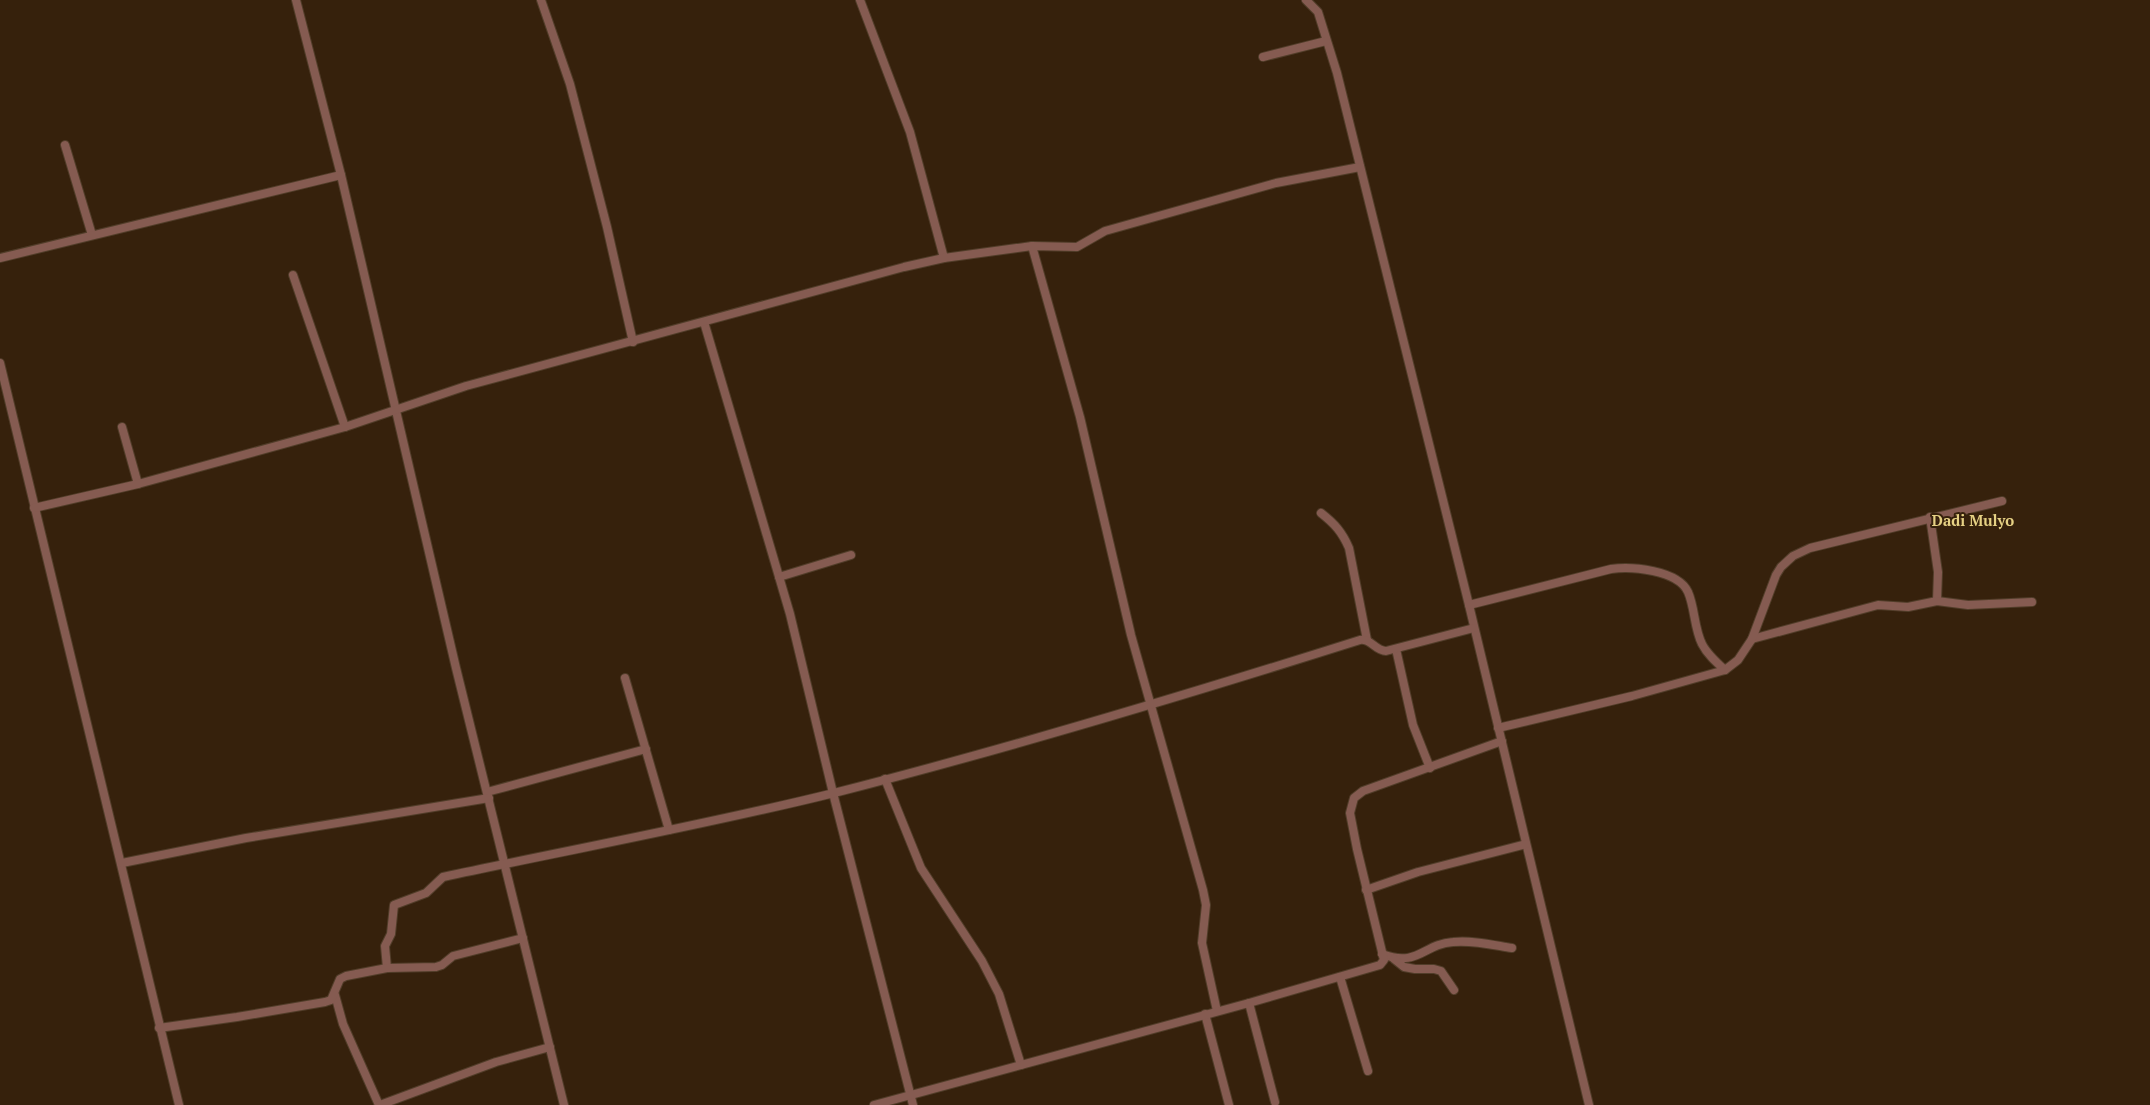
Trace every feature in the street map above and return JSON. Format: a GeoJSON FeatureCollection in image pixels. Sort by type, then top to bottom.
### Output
{"type":"FeatureCollection","features":[{"type":"Feature","properties":{"kind":"street"},"geometry":{"type":"LineString","coordinates":[[296,0],[341,175],[456,668],[506,864],[564,1105]]}},
{"type":"Feature","properties":{"kind":"street"},"geometry":{"type":"LineString","coordinates":[[541,0],[570,84],[607,227],[633,342]]}},
{"type":"Feature","properties":{"kind":"street"},"geometry":{"type":"LineString","coordinates":[[860,0],[910,132],[944,258]]}},
{"type":"Feature","properties":{"kind":"street"},"geometry":{"type":"LineString","coordinates":[[1306,0],[1318,12],[1337,73],[1469,605],[1589,1105]]}},
{"type":"Feature","properties":{"kind":"street"},"geometry":{"type":"LineString","coordinates":[[1263,57],[1326,41]]}},
{"type":"Feature","properties":{"kind":"street"},"geometry":{"type":"LineString","coordinates":[[65,145],[92,235]]}},
{"type":"Feature","properties":{"kind":"street"},"geometry":{"type":"LineString","coordinates":[[34,508],[138,484],[345,428],[395,409],[466,386],[904,267],[944,258],[1032,246],[1077,247],[1105,231],[1276,183],[1360,167]]}},
{"type":"Feature","properties":{"kind":"street"},"geometry":{"type":"LineString","coordinates":[[0,258],[341,175]]}},
{"type":"Feature","properties":{"kind":"street"},"geometry":{"type":"LineString","coordinates":[[1032,246],[1080,417],[1132,638],[1205,898],[1202,943],[1217,1011]]}},
{"type":"Feature","properties":{"kind":"street"},"geometry":{"type":"LineString","coordinates":[[293,275],[345,428]]}},
{"type":"Feature","properties":{"kind":"street"},"geometry":{"type":"LineString","coordinates":[[704,322],[790,617],[913,1105]]}},
{"type":"Feature","properties":{"kind":"street"},"geometry":{"type":"LineString","coordinates":[[0,363],[179,1105]]}},
{"type":"Feature","properties":{"kind":"street"},"geometry":{"type":"LineString","coordinates":[[122,427],[138,484]]}},
{"type":"Feature","properties":{"kind":"street"},"geometry":{"type":"LineString","coordinates":[[1498,728],[1632,696],[1724,670],[1738,660],[1752,639],[1776,575],[1792,556],[1810,548],[1930,517],[2002,501]]}},
{"type":"Feature","properties":{"kind":"street"},"geometry":{"type":"LineString","coordinates":[[1321,514],[1336,524],[1343,534],[1348,548],[1367,640]]}},
{"type":"Feature","properties":{"kind":"street"},"geometry":{"type":"LineString","coordinates":[[1930,517],[1937,566],[1937,601]]}},
{"type":"Feature","properties":{"kind":"street"},"geometry":{"type":"LineString","coordinates":[[779,577],[851,555]]}},
{"type":"Feature","properties":{"kind":"street"},"geometry":{"type":"LineString","coordinates":[[1469,605],[1611,569],[1631,567],[1645,569],[1676,580],[1684,586],[1690,596],[1701,642],[1724,670]]}},
{"type":"Feature","properties":{"kind":"street"},"geometry":{"type":"LineString","coordinates":[[1752,639],[1878,605],[1886,604],[1908,607],[1937,601],[1968,605],[2032,602]]}},
{"type":"Feature","properties":{"kind":"street"},"geometry":{"type":"LineString","coordinates":[[387,968],[385,946],[390,934],[394,905],[426,893],[443,877],[669,830],[885,780],[992,752],[1151,706],[1360,640],[1367,640],[1382,651],[1474,628]]}},
{"type":"Feature","properties":{"kind":"street"},"geometry":{"type":"LineString","coordinates":[[1396,649],[1412,725],[1430,768]]}},
{"type":"Feature","properties":{"kind":"street"},"geometry":{"type":"LineString","coordinates":[[625,678],[669,830]]}},
{"type":"Feature","properties":{"kind":"street"},"geometry":{"type":"LineString","coordinates":[[874,1105],[1249,1003],[1380,965],[1384,960],[1366,890],[1350,813],[1354,798],[1363,791],[1502,741]]}},
{"type":"Feature","properties":{"kind":"street"},"geometry":{"type":"LineString","coordinates":[[122,863],[246,838],[488,795],[646,749]]}},
{"type":"Feature","properties":{"kind":"street"},"geometry":{"type":"LineString","coordinates":[[885,780],[921,868],[982,961],[999,994],[1022,1065]]}},
{"type":"Feature","properties":{"kind":"street"},"geometry":{"type":"LineString","coordinates":[[1366,890],[1418,872],[1526,844]]}},
{"type":"Feature","properties":{"kind":"street"},"geometry":{"type":"LineString","coordinates":[[159,1028],[325,1002],[331,1000],[335,995],[338,983],[346,976],[387,968],[436,967],[458,954],[523,938]]}},
{"type":"Feature","properties":{"kind":"street"},"geometry":{"type":"LineString","coordinates":[[1394,959],[1407,960],[1438,945],[1452,942],[1477,942],[1512,948]]}},
{"type":"Feature","properties":{"kind":"street"},"geometry":{"type":"LineString","coordinates":[[1382,954],[1394,959],[1404,967],[1415,969],[1434,968],[1441,971],[1454,990]]}},
{"type":"Feature","properties":{"kind":"street"},"geometry":{"type":"LineString","coordinates":[[1340,977],[1368,1071]]}},
{"type":"Feature","properties":{"kind":"street"},"geometry":{"type":"LineString","coordinates":[[335,995],[343,1024],[379,1105],[496,1062],[550,1047]]}},
{"type":"Feature","properties":{"kind":"street"},"geometry":{"type":"LineString","coordinates":[[1249,1003],[1275,1102]]}},
{"type":"Feature","properties":{"kind":"street"},"geometry":{"type":"LineString","coordinates":[[1205,1014],[1229,1105]]}},
{"type":"Feature","properties":{"kind":"district","name":"Dadi Mulyo"},"geometry":{"type":"Point","coordinates":[1973,521]}}]}
